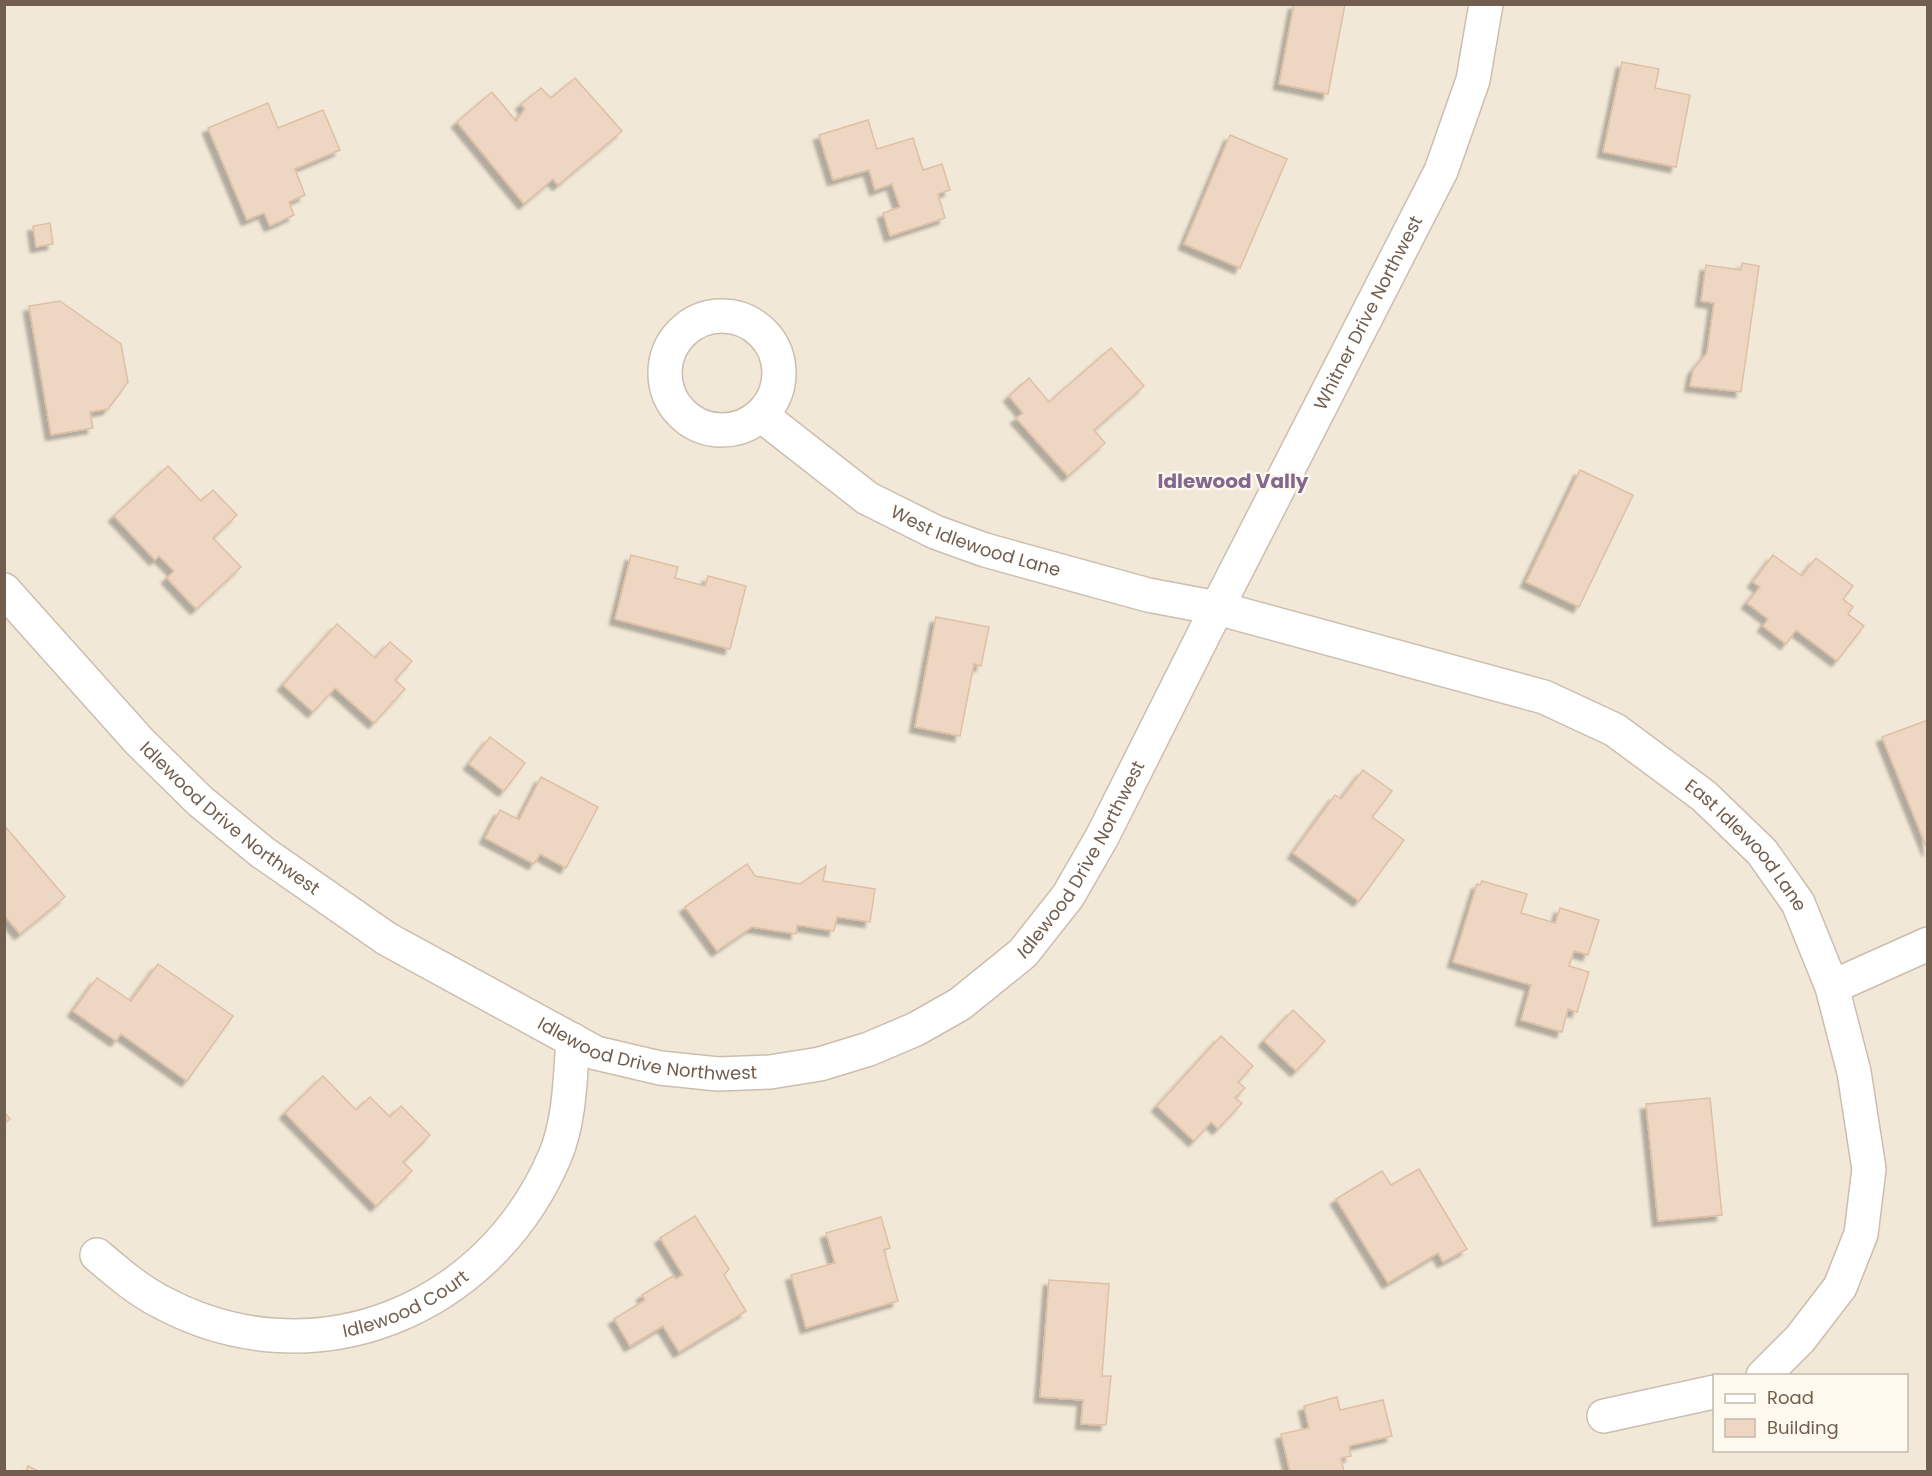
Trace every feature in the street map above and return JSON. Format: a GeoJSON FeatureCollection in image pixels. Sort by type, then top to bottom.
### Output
{"type":"FeatureCollection","features":[{"type":"Feature","properties":{"kind":"street","name":"Whitner Drive Northwest"},"geometry":{"type":"LineString","coordinates":[[1217,608],[1441,171],[1473,80],[1486,4]]}},
{"type":"Feature","properties":{"kind":"street","name":"West Idlewood Lane"},"geometry":{"type":"LineString","coordinates":[[761,415],[867,498],[935,532],[985,550],[1148,595],[1217,608]]}},
{"type":"Feature","properties":{"kind":"street","name":"Idlewood Drive Northwest"},"geometry":{"type":"LineString","coordinates":[[4,591],[139,741],[200,801],[262,852],[387,939],[596,1053],[660,1068],[718,1074],[770,1072],[820,1064],[869,1049],[916,1029],[960,1004],[1023,953],[1068,896],[1102,837],[1217,608]]}},
{"type":"Feature","properties":{"kind":"street","name":"East Idlewood Lane"},"geometry":{"type":"LineString","coordinates":[[1217,608],[1544,697],[1615,730],[1704,796],[1762,852],[1798,903],[1832,987],[1854,1072],[1869,1169],[1861,1234],[1840,1287],[1800,1339],[1765,1374]]}},
{"type":"Feature","properties":{"kind":"street"},"geometry":{"type":"LineString","coordinates":[[1832,987],[1928,944]]}},
{"type":"Feature","properties":{"kind":"street","name":"Idlewood Court"},"geometry":{"type":"LineString","coordinates":[[97,1255],[130,1283],[163,1304],[208,1322],[245,1332],[294,1336],[333,1333],[407,1313],[449,1289],[480,1265],[513,1230],[535,1198],[556,1154],[567,1118],[573,1040]]}},
{"type":"Feature","properties":{"kind":"street"},"geometry":{"type":"LineString","coordinates":[[1604,1416],[1713,1392]]}},
{"type":"Feature","properties":{"kind":"shaded area"},"geometry":{"type":"Polygon","coordinates":[[[5,5],[1927,5],[1927,1471],[5,1472],[5,5]]]}},
{"type":"Feature","properties":{"kind":"building"},"geometry":{"type":"Polygon","coordinates":[[[1294,4],[1345,4],[1328,94],[1279,84],[1294,4]]]}},
{"type":"Feature","properties":{"kind":"building"},"geometry":{"type":"Polygon","coordinates":[[[1622,62],[1659,69],[1655,88],[1690,95],[1676,167],[1603,152],[1622,62]]]}},
{"type":"Feature","properties":{"kind":"building"},"geometry":{"type":"Polygon","coordinates":[[[575,78],[622,131],[558,185],[553,179],[524,204],[457,122],[492,92],[516,121],[525,109],[521,104],[541,88],[551,98],[575,78]]]}},
{"type":"Feature","properties":{"kind":"building"},"geometry":{"type":"Polygon","coordinates":[[[268,103],[278,128],[323,110],[340,150],[295,169],[305,195],[289,202],[294,215],[270,226],[264,213],[247,220],[208,128],[268,103]]]}},
{"type":"Feature","properties":{"kind":"building"},"geometry":{"type":"Polygon","coordinates":[[[868,120],[877,149],[913,138],[923,170],[942,164],[950,190],[938,194],[945,218],[890,236],[883,213],[900,207],[892,184],[875,190],[869,170],[833,180],[819,135],[868,120]]]}},
{"type":"Feature","properties":{"kind":"building"},"geometry":{"type":"Polygon","coordinates":[[[1230,135],[1287,159],[1240,268],[1184,244],[1230,135]]]}},
{"type":"Feature","properties":{"kind":"building"},"geometry":{"type":"Polygon","coordinates":[[[50,223],[53,244],[36,247],[33,226],[50,223]]]}},
{"type":"Feature","properties":{"kind":"building"},"geometry":{"type":"Polygon","coordinates":[[[1742,263],[1759,266],[1741,392],[1690,386],[1693,370],[1707,353],[1714,303],[1701,301],[1706,265],[1741,270],[1742,263]]]}},
{"type":"Feature","properties":{"kind":"building"},"geometry":{"type":"Polygon","coordinates":[[[60,301],[121,344],[128,382],[108,409],[90,412],[93,428],[51,435],[29,306],[60,301]]]}},
{"type":"Feature","properties":{"kind":"building"},"geometry":{"type":"Polygon","coordinates":[[[1111,348],[1144,386],[1094,430],[1105,443],[1068,476],[1016,418],[1023,413],[1009,396],[1029,378],[1049,402],[1111,348]]]}},
{"type":"Feature","properties":{"kind":"building"},"geometry":{"type":"Polygon","coordinates":[[[168,466],[201,501],[213,490],[237,515],[213,538],[241,567],[196,609],[167,578],[174,571],[159,556],[155,560],[114,516],[168,466]]]}},
{"type":"Feature","properties":{"kind":"building"},"geometry":{"type":"Polygon","coordinates":[[[1580,470],[1633,495],[1579,607],[1526,582],[1580,470]]]}},
{"type":"Feature","properties":{"kind":"building"},"geometry":{"type":"Polygon","coordinates":[[[631,555],[678,567],[675,578],[705,586],[708,576],[746,586],[730,649],[615,619],[631,555]]]}},
{"type":"Feature","properties":{"kind":"building"},"geometry":{"type":"Polygon","coordinates":[[[1773,555],[1802,576],[1816,558],[1853,586],[1843,599],[1853,607],[1848,614],[1864,626],[1837,661],[1796,630],[1786,644],[1763,626],[1768,619],[1747,603],[1760,587],[1753,582],[1773,555]]]}},
{"type":"Feature","properties":{"kind":"building"},"geometry":{"type":"Polygon","coordinates":[[[936,617],[989,627],[981,666],[974,664],[960,736],[915,727],[936,617]]]}},
{"type":"Feature","properties":{"kind":"building"},"geometry":{"type":"Polygon","coordinates":[[[337,624],[375,658],[390,642],[412,661],[395,680],[405,689],[374,723],[335,688],[313,712],[283,685],[337,624]]]}},
{"type":"Feature","properties":{"kind":"building"},"geometry":{"type":"Polygon","coordinates":[[[1928,720],[1928,851],[1882,737],[1928,720]]]}},
{"type":"Feature","properties":{"kind":"building"},"geometry":{"type":"Polygon","coordinates":[[[490,737],[525,763],[504,791],[469,764],[490,737]]]}},
{"type":"Feature","properties":{"kind":"building"},"geometry":{"type":"Polygon","coordinates":[[[1363,770],[1392,791],[1372,817],[1404,840],[1359,901],[1293,853],[1335,795],[1341,799],[1363,770]]]}},
{"type":"Feature","properties":{"kind":"building"},"geometry":{"type":"Polygon","coordinates":[[[541,777],[598,807],[566,868],[540,854],[534,864],[485,838],[500,810],[519,820],[541,777]]]}},
{"type":"Feature","properties":{"kind":"building"},"geometry":{"type":"Polygon","coordinates":[[[4,825],[65,897],[20,934],[4,915],[4,825]]]}},
{"type":"Feature","properties":{"kind":"building"},"geometry":{"type":"Polygon","coordinates":[[[747,864],[755,876],[800,884],[826,866],[823,881],[875,889],[870,922],[837,917],[834,931],[797,925],[796,934],[752,927],[717,951],[685,907],[747,864]]]}},
{"type":"Feature","properties":{"kind":"building"},"geometry":{"type":"Polygon","coordinates":[[[1482,881],[1527,894],[1521,913],[1555,923],[1560,908],[1599,920],[1588,955],[1574,951],[1569,966],[1589,972],[1577,1012],[1568,1009],[1562,1032],[1521,1020],[1531,985],[1453,962],[1477,884],[1480,885],[1482,881]]]}},
{"type":"Feature","properties":{"kind":"building"},"geometry":{"type":"Polygon","coordinates":[[[158,964],[233,1016],[187,1081],[121,1034],[116,1041],[73,1011],[97,978],[131,1001],[158,964]]]}},
{"type":"Feature","properties":{"kind":"building"},"geometry":{"type":"Polygon","coordinates":[[[1293,1010],[1325,1041],[1296,1071],[1264,1041],[1293,1010]]]}},
{"type":"Feature","properties":{"kind":"building"},"geometry":{"type":"Polygon","coordinates":[[[1221,1036],[1253,1066],[1238,1082],[1245,1088],[1235,1098],[1242,1103],[1218,1129],[1211,1122],[1194,1141],[1157,1106],[1221,1036]]]}},
{"type":"Feature","properties":{"kind":"building"},"geometry":{"type":"Polygon","coordinates":[[[323,1076],[356,1110],[370,1097],[390,1117],[401,1106],[430,1135],[403,1162],[412,1171],[376,1206],[285,1113],[323,1076]]]}},
{"type":"Feature","properties":{"kind":"building"},"geometry":{"type":"Polygon","coordinates":[[[1710,1098],[1722,1215],[1658,1221],[1646,1104],[1710,1098]]]}},
{"type":"Feature","properties":{"kind":"building"},"geometry":{"type":"Polygon","coordinates":[[[4,1112],[10,1119],[4,1124],[4,1112]]]}},
{"type":"Feature","properties":{"kind":"building"},"geometry":{"type":"Polygon","coordinates":[[[1419,1169],[1467,1249],[1443,1262],[1438,1253],[1388,1283],[1336,1199],[1382,1171],[1391,1185],[1419,1169]]]}},
{"type":"Feature","properties":{"kind":"building"},"geometry":{"type":"Polygon","coordinates":[[[695,1216],[729,1269],[724,1275],[746,1311],[679,1352],[663,1326],[630,1346],[614,1319],[645,1300],[642,1295],[673,1276],[676,1279],[683,1275],[660,1238],[695,1216]]]}},
{"type":"Feature","properties":{"kind":"building"},"geometry":{"type":"Polygon","coordinates":[[[881,1217],[890,1248],[884,1250],[898,1301],[806,1328],[791,1275],[835,1263],[826,1233],[881,1217]]]}},
{"type":"Feature","properties":{"kind":"building"},"geometry":{"type":"Polygon","coordinates":[[[1049,1280],[1109,1284],[1102,1376],[1111,1376],[1106,1425],[1081,1424],[1083,1400],[1040,1397],[1049,1280]]]}},
{"type":"Feature","properties":{"kind":"building"},"geometry":{"type":"Polygon","coordinates":[[[1337,1397],[1340,1410],[1383,1400],[1392,1436],[1349,1446],[1351,1456],[1341,1458],[1344,1472],[1290,1472],[1281,1434],[1309,1428],[1304,1406],[1337,1397]]]}},
{"type":"Feature","properties":{"kind":"building"},"geometry":{"type":"Polygon","coordinates":[[[28,1466],[40,1472],[26,1472],[28,1466]]]}},
{"type":"Feature","properties":{"kind":"district","name":"Idlewood Vally"},"geometry":{"type":"Point","coordinates":[1233,481]}}]}
